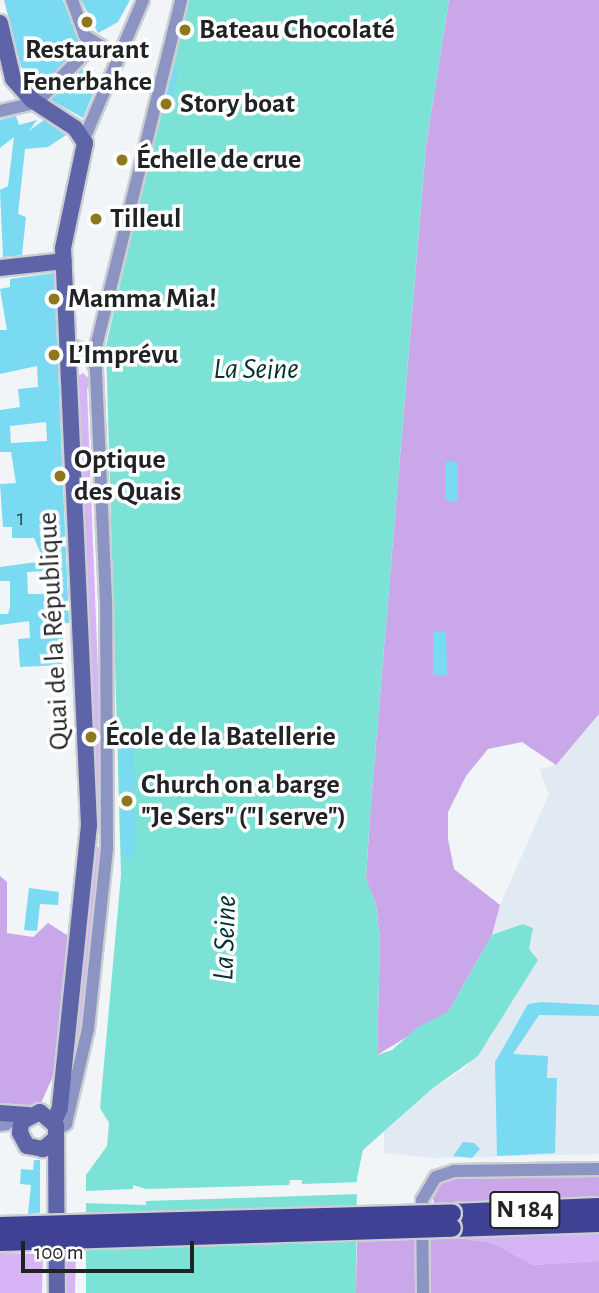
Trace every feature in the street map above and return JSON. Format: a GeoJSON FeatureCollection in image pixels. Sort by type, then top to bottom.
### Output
{"type":"FeatureCollection","features":[{"type":"Feature","properties":{"kind":"main road"},"geometry":{"type":"LineString","coordinates":[[0,23],[12,79],[36,103],[84,139]]}},
{"type":"Feature","properties":{"kind":"main road","name":"Quai de la République"},"geometry":{"type":"LineString","coordinates":[[46,1128],[61,1085],[89,825],[63,236],[84,139]]}},
{"type":"Feature","properties":{"kind":"main road"},"geometry":{"type":"LineString","coordinates":[[0,268],[64,261]]}},
{"type":"Feature","properties":{"kind":"main road"},"geometry":{"type":"LineString","coordinates":[[5,1123],[46,1128]]}},
{"type":"Feature","properties":{"kind":"main road"},"geometry":{"type":"LineString","coordinates":[[5,1123],[46,1128]]}},
{"type":"Feature","properties":{"kind":"main road"},"geometry":{"type":"LineString","coordinates":[[5,1123],[27,1146],[46,1128]]}},
{"type":"Feature","properties":{"kind":"main road"},"geometry":{"type":"LineString","coordinates":[[46,1128],[54,1174],[57,1293]]}},
{"type":"Feature","properties":{"kind":"main road","name":"N 184"},"geometry":{"type":"LineString","coordinates":[[0,1242],[452,1220],[599,1207]]}},
{"type":"Feature","properties":{"kind":"main road","name":"N 184"},"geometry":{"type":"LineString","coordinates":[[0,1226],[452,1220],[599,1223]]}},
{"type":"Feature","properties":{"kind":"street"},"geometry":{"type":"LineString","coordinates":[[72,0],[78,23],[93,45],[118,57]]}},
{"type":"Feature","properties":{"kind":"street"},"geometry":{"type":"LineString","coordinates":[[84,139],[143,0]]}},
{"type":"Feature","properties":{"kind":"street"},"geometry":{"type":"LineString","coordinates":[[46,1128],[66,1124],[88,1029],[107,849],[104,509],[93,360],[116,237],[181,0]]}},
{"type":"Feature","properties":{"kind":"street"},"geometry":{"type":"LineString","coordinates":[[0,111],[36,103],[93,45]]}},
{"type":"Feature","properties":{"kind":"street"},"geometry":{"type":"LineString","coordinates":[[68,345],[77,344],[93,360]]}},
{"type":"Feature","properties":{"kind":"street"},"geometry":{"type":"LineString","coordinates":[[423,1293],[425,1192],[436,1177],[454,1171],[599,1169]]}},
{"type":"Feature","properties":{"kind":"shaded area"},"geometry":{"type":"Polygon","coordinates":[[[449,0],[599,0],[599,714],[556,765],[522,742],[488,749],[466,776],[448,812],[448,839],[454,869],[500,905],[492,935],[448,1012],[377,1055],[380,939],[376,905],[366,880],[370,815],[426,145],[449,0]]]}},
{"type":"Feature","properties":{"kind":"shaded area"},"geometry":{"type":"Polygon","coordinates":[[[83,373],[92,381],[87,389],[104,825],[98,828],[76,377],[83,373]]]}},
{"type":"Feature","properties":{"kind":"shaded area"},"geometry":{"type":"Polygon","coordinates":[[[599,714],[599,1154],[434,1158],[384,1153],[384,1132],[433,1088],[464,1069],[492,1036],[533,934],[523,924],[492,935],[500,905],[549,794],[539,769],[556,765],[599,714]]]}},
{"type":"Feature","properties":{"kind":"shaded area"},"geometry":{"type":"Polygon","coordinates":[[[97,847],[102,848],[86,1028],[69,1090],[97,847]]]}},
{"type":"Feature","properties":{"kind":"shaded area"},"geometry":{"type":"Polygon","coordinates":[[[0,876],[7,882],[7,933],[33,937],[48,923],[70,937],[54,1074],[41,1103],[24,1106],[0,1104],[0,876]]]}},
{"type":"Feature","properties":{"kind":"shaded area"},"geometry":{"type":"Polygon","coordinates":[[[599,1170],[599,1200],[434,1203],[433,1199],[436,1187],[449,1177],[599,1170]]]}},
{"type":"Feature","properties":{"kind":"shaded area"},"geometry":{"type":"Polygon","coordinates":[[[599,1231],[599,1261],[533,1265],[493,1243],[452,1237],[599,1231]]]}},
{"type":"Feature","properties":{"kind":"shaded area"},"geometry":{"type":"Polygon","coordinates":[[[452,1237],[493,1243],[533,1265],[599,1261],[599,1293],[356,1293],[357,1241],[452,1237]]]}},
{"type":"Feature","properties":{"kind":"shaded area"},"geometry":{"type":"Polygon","coordinates":[[[64,1249],[76,1249],[75,1293],[65,1293],[64,1249]]]}},
{"type":"Feature","properties":{"kind":"shaded area"},"geometry":{"type":"Polygon","coordinates":[[[0,1253],[43,1254],[42,1293],[0,1293],[0,1253]]]}},
{"type":"Feature","properties":{"kind":"water","name":"La Seine"},"geometry":{"type":"Polygon","coordinates":[[[185,0],[449,0],[426,145],[370,815],[366,879],[376,905],[380,940],[377,1055],[392,1050],[418,1027],[448,1012],[492,935],[523,924],[533,928],[529,949],[538,960],[478,1056],[433,1088],[363,1150],[357,1178],[356,1293],[86,1293],[86,1175],[107,1146],[109,1123],[100,1108],[121,875],[106,346],[185,0]]]}},
{"type":"Feature","properties":{"kind":"pier"},"geometry":{"type":"Polygon","coordinates":[[[290,1180],[302,1180],[302,1184],[361,1182],[361,1194],[146,1201],[146,1205],[83,1203],[83,1191],[133,1189],[133,1185],[146,1189],[289,1185],[290,1180]]]}},
{"type":"Feature","properties":{"kind":"building"},"geometry":{"type":"Polygon","coordinates":[[[4,0],[63,0],[80,46],[37,90],[21,66],[4,0]]]}},
{"type":"Feature","properties":{"kind":"building"},"geometry":{"type":"Polygon","coordinates":[[[81,0],[130,0],[118,22],[98,33],[81,0]]]}},
{"type":"Feature","properties":{"kind":"building"},"geometry":{"type":"Polygon","coordinates":[[[85,66],[93,94],[83,118],[51,100],[85,66]]]}},
{"type":"Feature","properties":{"kind":"building"},"geometry":{"type":"Polygon","coordinates":[[[174,67],[178,73],[171,100],[166,99],[174,67]]]}},
{"type":"Feature","properties":{"kind":"building"},"geometry":{"type":"Polygon","coordinates":[[[16,116],[19,125],[37,120],[29,131],[44,120],[66,135],[48,147],[25,149],[18,214],[26,217],[22,255],[3,257],[0,190],[8,186],[14,137],[0,148],[0,120],[16,116]]]}},
{"type":"Feature","properties":{"kind":"building"},"geometry":{"type":"Polygon","coordinates":[[[54,273],[69,623],[64,623],[62,665],[20,667],[18,639],[30,638],[29,621],[0,625],[0,614],[8,614],[10,607],[10,581],[0,581],[0,567],[44,561],[34,538],[12,538],[12,527],[3,527],[0,484],[16,483],[11,452],[0,452],[0,410],[20,407],[18,389],[38,387],[37,366],[0,374],[0,330],[7,330],[0,289],[10,287],[10,279],[54,273]],[[46,422],[10,426],[11,443],[47,441],[46,422]],[[48,571],[27,572],[28,594],[46,594],[48,571]]]}},
{"type":"Feature","properties":{"kind":"building"},"geometry":{"type":"Polygon","coordinates":[[[445,462],[458,462],[458,501],[445,501],[445,462]]]}},
{"type":"Feature","properties":{"kind":"building"},"geometry":{"type":"Polygon","coordinates":[[[433,632],[446,632],[447,675],[433,676],[433,632]]]}},
{"type":"Feature","properties":{"kind":"building","name":"Church on a barge \"Je Sers\" (\"I serve\")"},"geometry":{"type":"Polygon","coordinates":[[[124,739],[133,752],[136,849],[130,862],[122,852],[119,754],[124,739]]]}},
{"type":"Feature","properties":{"kind":"building"},"geometry":{"type":"Polygon","coordinates":[[[29,888],[59,892],[58,905],[40,904],[37,931],[24,930],[29,888]]]}},
{"type":"Feature","properties":{"kind":"building"},"geometry":{"type":"Polygon","coordinates":[[[541,1002],[599,1005],[599,1016],[539,1015],[513,1054],[548,1056],[547,1078],[557,1078],[555,1153],[497,1156],[495,1062],[528,1004],[541,1002]]]}},
{"type":"Feature","properties":{"kind":"building"},"geometry":{"type":"Polygon","coordinates":[[[463,1142],[474,1143],[480,1149],[472,1158],[453,1156],[463,1142]]]}},
{"type":"Feature","properties":{"kind":"building"},"geometry":{"type":"Polygon","coordinates":[[[34,1160],[40,1160],[40,1213],[28,1214],[31,1185],[20,1184],[21,1169],[33,1170],[34,1160]]]}},
{"type":"Feature","properties":{"kind":"place","name":"Restaurant Fenerbahce"},"geometry":{"type":"Point","coordinates":[87,22]}},
{"type":"Feature","properties":{"kind":"place","name":"Bateau Chocolaté"},"geometry":{"type":"Point","coordinates":[185,30]}},
{"type":"Feature","properties":{"kind":"place","name":"Story boat"},"geometry":{"type":"Point","coordinates":[166,104]}},
{"type":"Feature","properties":{"kind":"place","name":"Échelle de crue"},"geometry":{"type":"Point","coordinates":[122,160]}},
{"type":"Feature","properties":{"kind":"place","name":"Tilleul"},"geometry":{"type":"Point","coordinates":[96,219]}},
{"type":"Feature","properties":{"kind":"place","name":"Mamma Mia!"},"geometry":{"type":"Point","coordinates":[54,299]}},
{"type":"Feature","properties":{"kind":"place","name":"L’Imprévu"},"geometry":{"type":"Point","coordinates":[54,355]}},
{"type":"Feature","properties":{"kind":"place","name":"Optique des Quais"},"geometry":{"type":"Point","coordinates":[60,476]}},
{"type":"Feature","properties":{"kind":"place","name":"École de la Batellerie"},"geometry":{"type":"Point","coordinates":[91,737]}},
{"type":"Feature","properties":{"kind":"place","name":"Church on a barge \"Je Sers\" (\"I serve\")"},"geometry":{"type":"Point","coordinates":[127,801]}}]}
